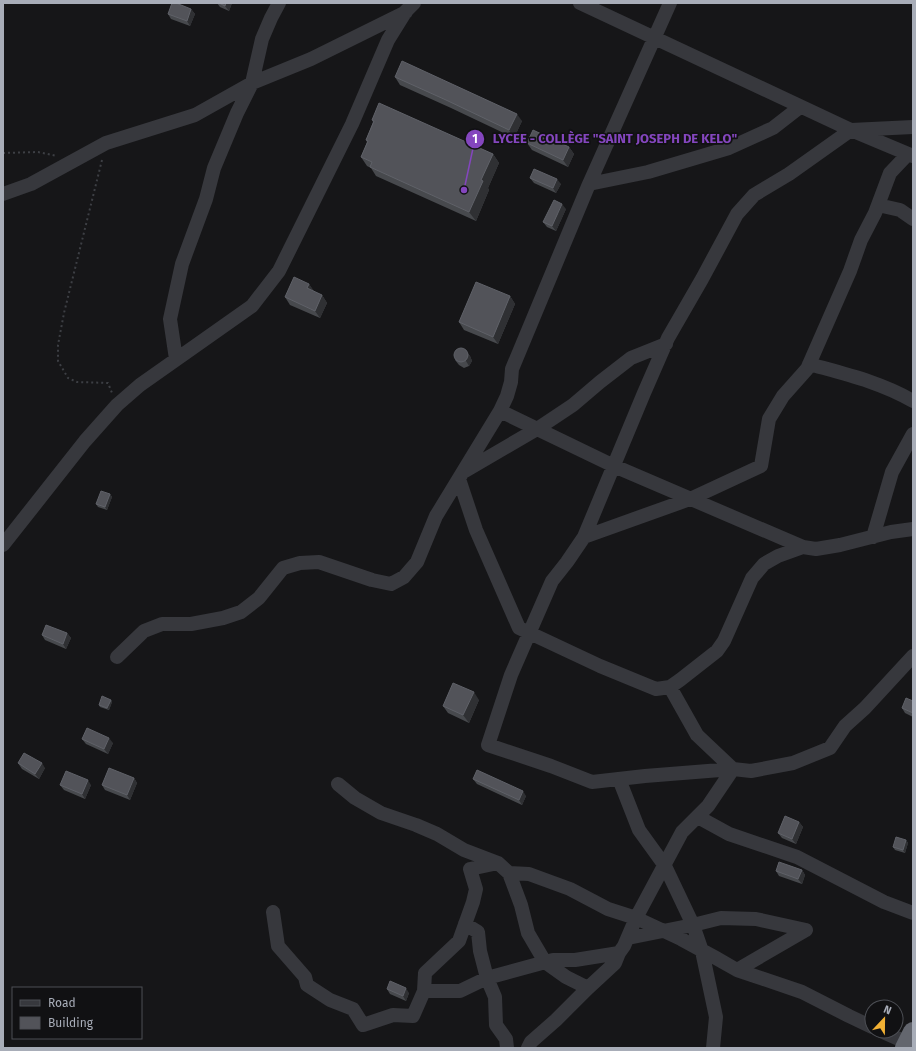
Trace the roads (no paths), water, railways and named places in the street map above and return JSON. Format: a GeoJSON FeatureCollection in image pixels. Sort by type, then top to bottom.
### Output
{"type":"FeatureCollection","features":[{"type":"Feature","properties":{"kind":"street"},"geometry":{"type":"LineString","coordinates":[[176,359],[170,319],[182,264],[206,199],[214,168],[237,113],[252,83],[262,39],[279,3]]}},
{"type":"Feature","properties":{"kind":"street"},"geometry":{"type":"LineString","coordinates":[[580,3],[800,107],[911,155],[890,173],[878,205],[861,240],[850,271],[807,369],[783,396],[769,419],[761,466],[690,500],[584,538]]}},
{"type":"Feature","properties":{"kind":"street"},"geometry":{"type":"LineString","coordinates":[[117,657],[144,631],[162,624],[191,624],[224,618],[241,612],[259,598],[283,568],[300,563],[319,562],[372,580],[391,584],[404,576],[417,562],[436,516],[500,411],[507,396],[512,382],[512,369],[589,184],[670,3]]}},
{"type":"Feature","properties":{"kind":"street"},"geometry":{"type":"LineString","coordinates":[[3,194],[31,184],[106,143],[195,115],[252,83],[311,59],[410,7]]}},
{"type":"Feature","properties":{"kind":"street"},"geometry":{"type":"LineString","coordinates":[[3,545],[85,441],[117,405],[140,385],[252,306],[279,270],[352,124],[388,40],[410,7]]}},
{"type":"Feature","properties":{"kind":"street"},"geometry":{"type":"LineString","coordinates":[[589,184],[648,172],[729,148],[773,128],[800,107]]}},
{"type":"Feature","properties":{"kind":"street"},"geometry":{"type":"LineString","coordinates":[[913,127],[851,130],[789,174],[754,195],[737,214],[666,344],[584,538],[552,581],[511,675],[488,745],[551,766],[592,782],[733,769],[751,771],[794,763],[830,748],[845,726],[865,708],[913,656]]}},
{"type":"Feature","properties":{"kind":"street"},"geometry":{"type":"LineString","coordinates":[[878,205],[900,210],[913,219]]}},
{"type":"Feature","properties":{"kind":"street"},"geometry":{"type":"LineString","coordinates":[[461,475],[537,429],[573,405],[631,358],[666,344]]}},
{"type":"Feature","properties":{"kind":"street"},"geometry":{"type":"LineString","coordinates":[[809,364],[863,379],[899,393],[913,402]]}},
{"type":"Feature","properties":{"kind":"street"},"geometry":{"type":"LineString","coordinates":[[500,411],[614,466],[803,548],[816,549],[840,545],[891,532],[913,529]]}},
{"type":"Feature","properties":{"kind":"street"},"geometry":{"type":"LineString","coordinates":[[873,536],[892,472],[913,434]]}},
{"type":"Feature","properties":{"kind":"street"},"geometry":{"type":"LineString","coordinates":[[461,475],[476,530],[519,628],[600,666],[656,689],[670,687],[717,651],[724,640],[752,578],[764,564],[778,556],[803,548]]}},
{"type":"Feature","properties":{"kind":"street"},"geometry":{"type":"LineString","coordinates":[[670,687],[697,735],[733,769]]}},
{"type":"Feature","properties":{"kind":"street"},"geometry":{"type":"LineString","coordinates":[[528,1048],[531,1042],[615,963],[628,938],[636,918],[682,832],[708,806],[733,769]]}},
{"type":"Feature","properties":{"kind":"street"},"geometry":{"type":"LineString","coordinates":[[618,779],[639,830],[665,866],[693,925],[702,951],[716,1017],[713,1048]]}},
{"type":"Feature","properties":{"kind":"street"},"geometry":{"type":"LineString","coordinates":[[338,784],[355,798],[381,813],[416,825],[437,834],[464,850],[498,863],[509,872],[522,905],[528,934],[545,962],[566,977],[588,988]]}},
{"type":"Feature","properties":{"kind":"street"},"geometry":{"type":"LineString","coordinates":[[698,817],[729,834],[797,857],[874,898],[913,913]]}},
{"type":"Feature","properties":{"kind":"street"},"geometry":{"type":"LineString","coordinates":[[273,912],[278,946],[305,977],[307,985],[330,1000],[353,1009],[363,1025],[393,1015],[413,1016],[424,991],[425,973],[459,940],[473,902],[476,889],[470,869],[498,863]]}},
{"type":"Feature","properties":{"kind":"street"},"geometry":{"type":"LineString","coordinates":[[509,872],[529,874],[570,889],[608,910],[636,918],[737,970],[802,992],[864,1023]]}},
{"type":"Feature","properties":{"kind":"street"},"geometry":{"type":"LineString","coordinates":[[628,938],[721,918],[756,919],[806,930],[737,970]]}},
{"type":"Feature","properties":{"kind":"street"},"geometry":{"type":"LineString","coordinates":[[465,924],[478,932],[480,951],[487,978],[495,997],[496,1025],[506,1039],[507,1048]]}},
{"type":"Feature","properties":{"kind":"street"},"geometry":{"type":"LineString","coordinates":[[424,991],[460,991],[487,978],[553,960],[575,960],[619,953]]}},
{"type":"Feature","properties":{"kind":"place","name":"LYCEE - COLLÈGE \"SAINT JOSEPH DE KELO\""},"geometry":{"type":"Point","coordinates":[464,190]}}]}
